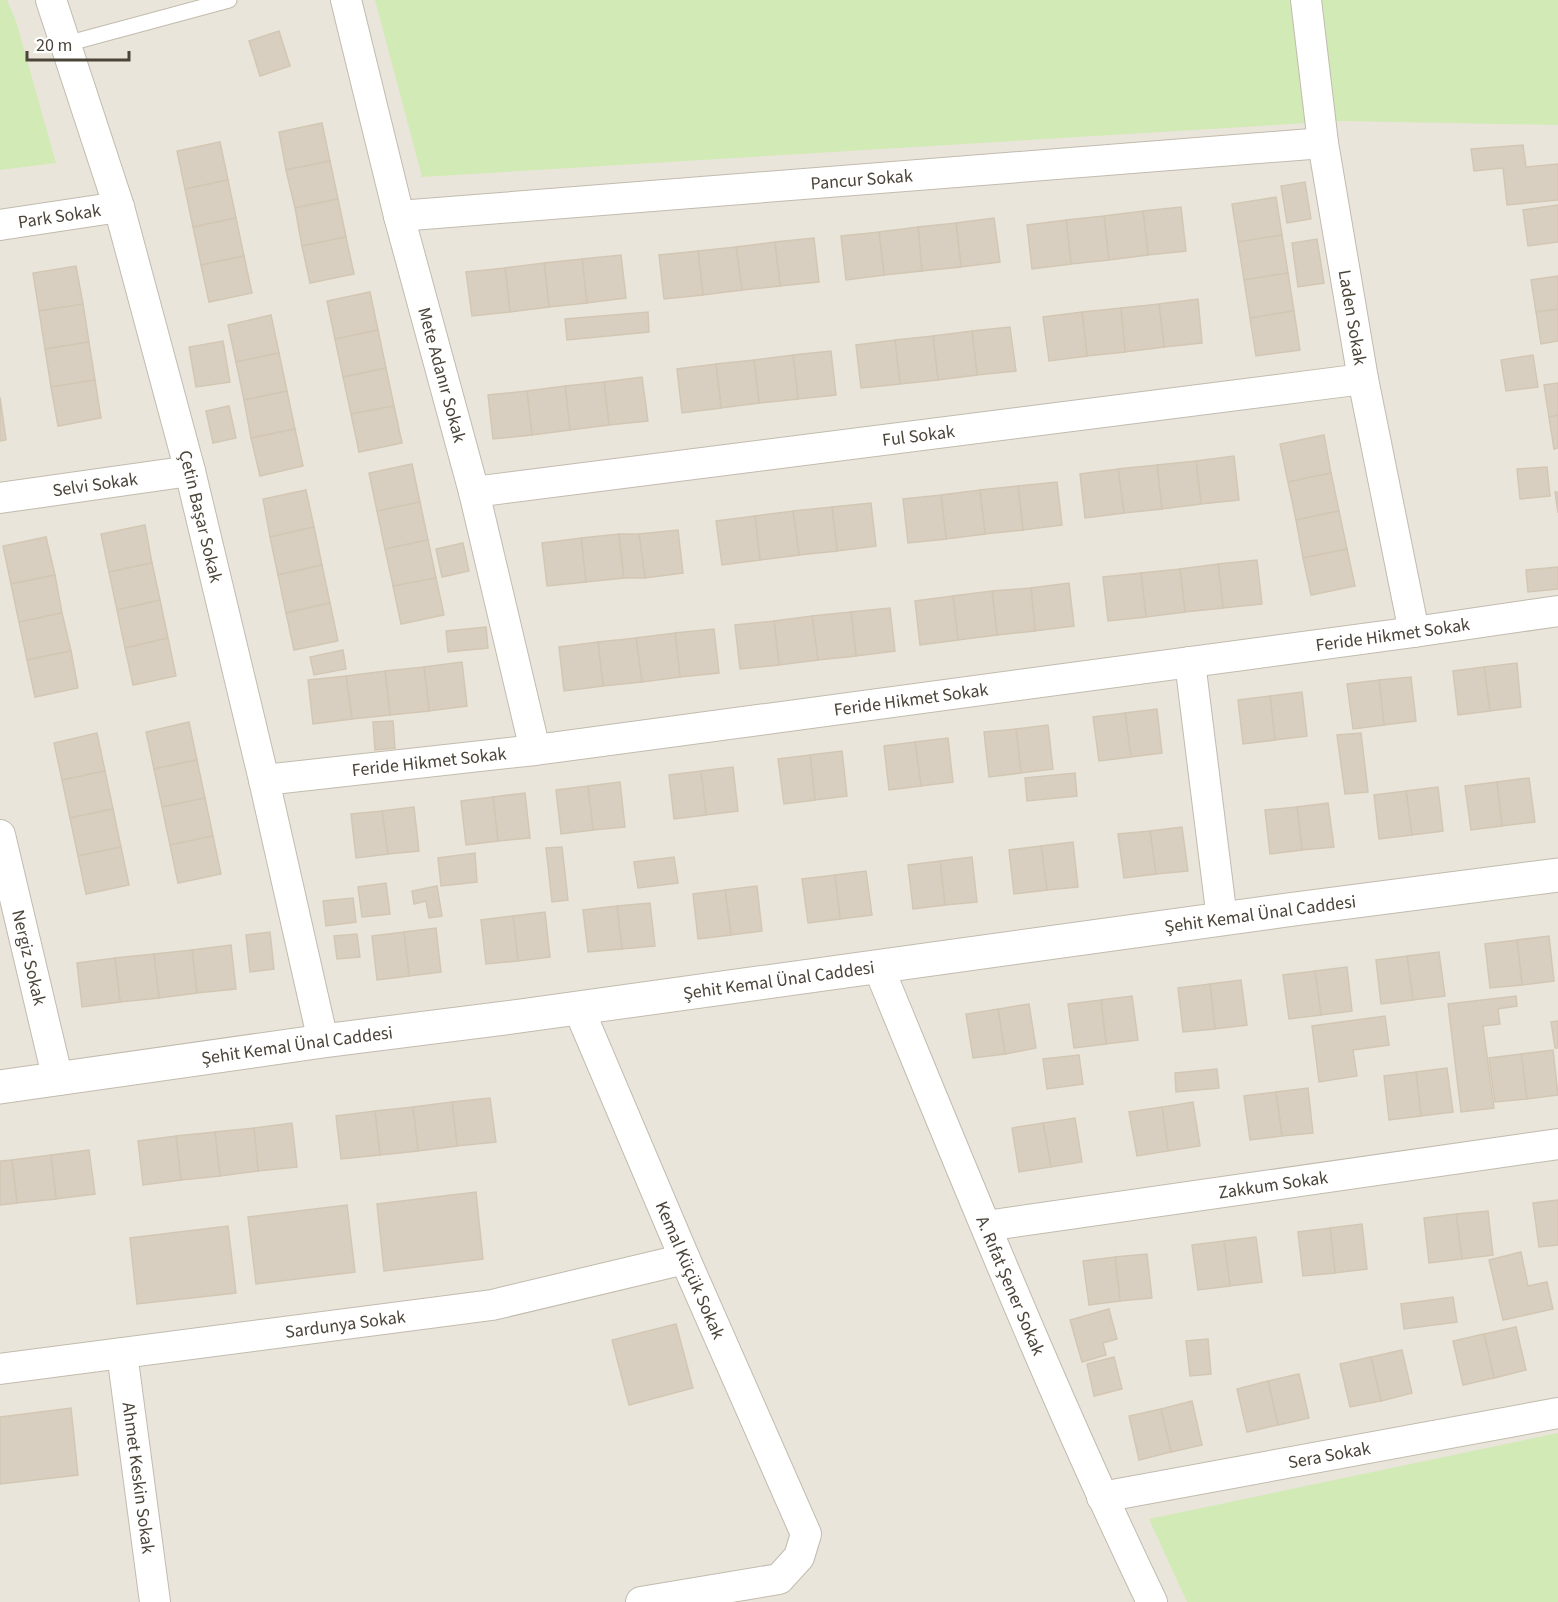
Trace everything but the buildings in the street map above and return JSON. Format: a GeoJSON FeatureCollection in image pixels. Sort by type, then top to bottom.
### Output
{"type":"FeatureCollection","features":[{"type":"Feature","properties":{"kind":"street","name":"Çetin Başar Sokak"},"geometry":{"type":"LineString","coordinates":[[51,0],[119,207],[189,471],[264,780],[323,1041]]}},
{"type":"Feature","properties":{"kind":"street","name":"Mete Adanır Sokak"},"geometry":{"type":"LineString","coordinates":[[346,0],[399,216],[474,492],[535,750]]}},
{"type":"Feature","properties":{"kind":"street","name":"Laden Sokak"},"geometry":{"type":"LineString","coordinates":[[1306,0],[1323,143],[1363,379],[1414,632]]}},
{"type":"Feature","properties":{"kind":"street","name":"Pancur Sokak"},"geometry":{"type":"LineString","coordinates":[[399,216],[1323,143]]}},
{"type":"Feature","properties":{"kind":"street","name":"Park Sokak"},"geometry":{"type":"LineString","coordinates":[[0,225],[119,207]]}},
{"type":"Feature","properties":{"kind":"street","name":"Ful Sokak"},"geometry":{"type":"LineString","coordinates":[[474,492],[1363,379]]}},
{"type":"Feature","properties":{"kind":"street","name":"Selvi Sokak"},"geometry":{"type":"LineString","coordinates":[[0,498],[189,471]]}},
{"type":"Feature","properties":{"kind":"street","name":"Feride Hikmet Sokak"},"geometry":{"type":"LineString","coordinates":[[264,780],[535,750],[1414,632],[1558,610]]}},
{"type":"Feature","properties":{"kind":"street"},"geometry":{"type":"LineString","coordinates":[[1190,662],[1222,919]]}},
{"type":"Feature","properties":{"kind":"street","name":"Nergiz Sokak"},"geometry":{"type":"LineString","coordinates":[[0,835],[58,1080]]}},
{"type":"Feature","properties":{"kind":"street","name":"Şehit Kemal Ünal Caddesi"},"geometry":{"type":"LineString","coordinates":[[0,1087],[323,1041],[1558,875]]}},
{"type":"Feature","properties":{"kind":"street","name":"A. Rıfat Şener Sokak"},"geometry":{"type":"LineString","coordinates":[[878,966],[1102,1497],[1152,1602]]}},
{"type":"Feature","properties":{"kind":"street","name":"Kemal Küçük Sokak"},"geometry":{"type":"LineString","coordinates":[[578,1007],[685,1259],[806,1534],[799,1557],[779,1579],[641,1602]]}},
{"type":"Feature","properties":{"kind":"street","name":"Zakkum Sokak"},"geometry":{"type":"LineString","coordinates":[[986,1226],[1558,1144]]}},
{"type":"Feature","properties":{"kind":"street","name":"Sardunya Sokak"},"geometry":{"type":"LineString","coordinates":[[0,1369],[492,1305],[685,1259]]}},
{"type":"Feature","properties":{"kind":"street","name":"Ahmet Keskin Sokak"},"geometry":{"type":"LineString","coordinates":[[122,1353],[154,1602]]}},
{"type":"Feature","properties":{"kind":"street","name":"Sera Sokak"},"geometry":{"type":"LineString","coordinates":[[1102,1497],[1558,1413]]}},
{"type":"Feature","properties":{"kind":"lane"},"geometry":{"type":"LineString","coordinates":[[66,44],[229,0]]}},
{"type":"Feature","properties":{"kind":"shaded area"},"geometry":{"type":"Polygon","coordinates":[[[0,0],[1558,0],[1558,1602],[0,1602],[0,0]]]}},
{"type":"Feature","properties":{"kind":"green space"},"geometry":{"type":"Polygon","coordinates":[[[0,0],[7,0],[16,21],[56,163],[0,170],[0,0]]]}},
{"type":"Feature","properties":{"kind":"green space"},"geometry":{"type":"Polygon","coordinates":[[[375,0],[1558,0],[1558,125],[1341,121],[422,177],[375,0]]]}},
{"type":"Feature","properties":{"kind":"green space"},"geometry":{"type":"Polygon","coordinates":[[[1558,1433],[1558,1602],[1187,1602],[1149,1519],[1558,1433]]]}}]}
